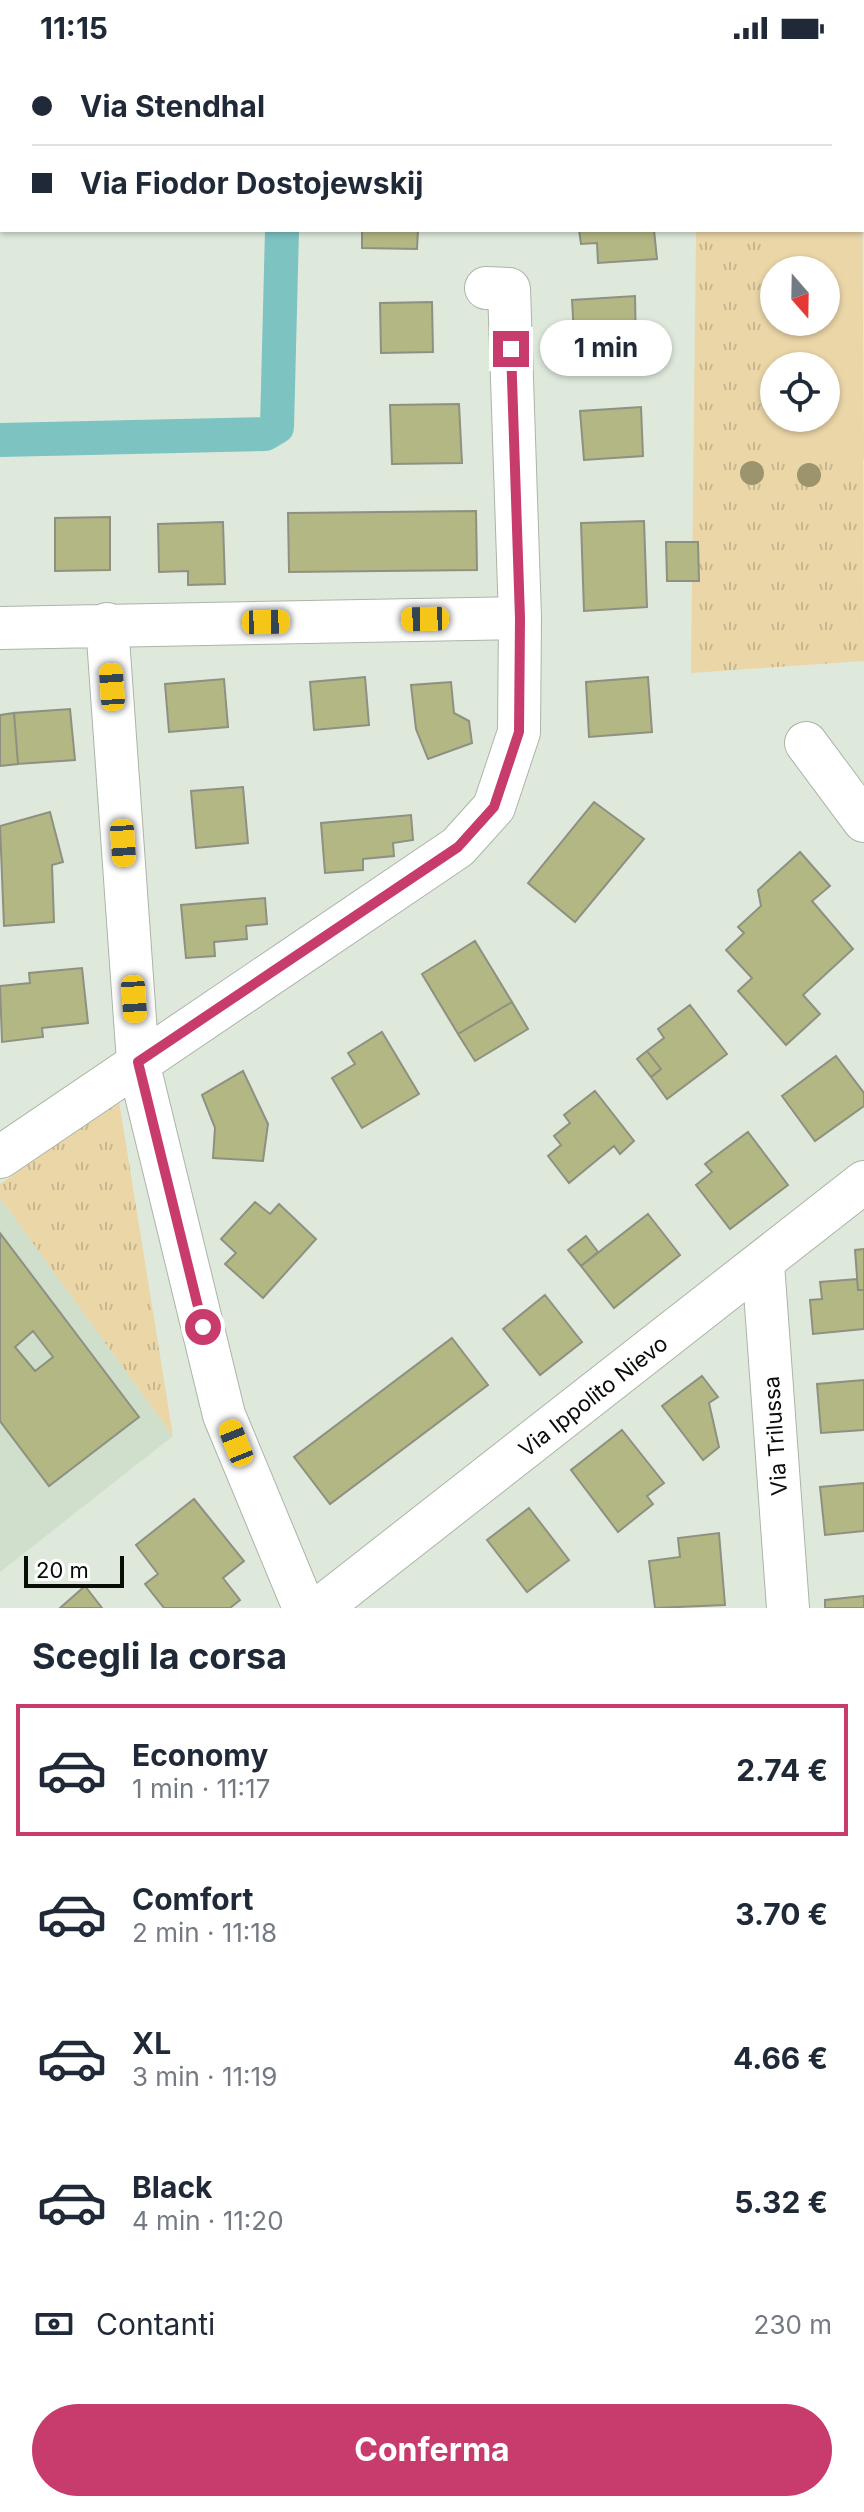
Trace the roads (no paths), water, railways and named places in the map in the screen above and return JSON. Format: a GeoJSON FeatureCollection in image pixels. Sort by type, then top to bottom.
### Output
{"type":"FeatureCollection","features":[{"type":"Feature","properties":{"kind":"street"},"geometry":{"type":"LineString","coordinates":[[0,1157],[458,847],[494,807],[519,732],[520,618],[509,289],[486,288]]}},
{"type":"Feature","properties":{"kind":"street"},"geometry":{"type":"LineString","coordinates":[[0,628],[520,618]]}},
{"type":"Feature","properties":{"kind":"street"},"geometry":{"type":"LineString","coordinates":[[107,624],[138,1062],[224,1415],[304,1608]]}},
{"type":"Feature","properties":{"kind":"street"},"geometry":{"type":"LineString","coordinates":[[806,743],[864,821]]}},
{"type":"Feature","properties":{"kind":"street","name":"Via Ippolito Nievo"},"geometry":{"type":"LineString","coordinates":[[320,1608],[864,1182]]}},
{"type":"Feature","properties":{"kind":"street","name":"Via Trilussa"},"geometry":{"type":"LineString","coordinates":[[763,1264],[788,1608]]}},
{"type":"Feature","properties":{"kind":"waterway"},"geometry":{"type":"LineString","coordinates":[[0,440],[265,434],[277,427],[282,232]]}}]}
